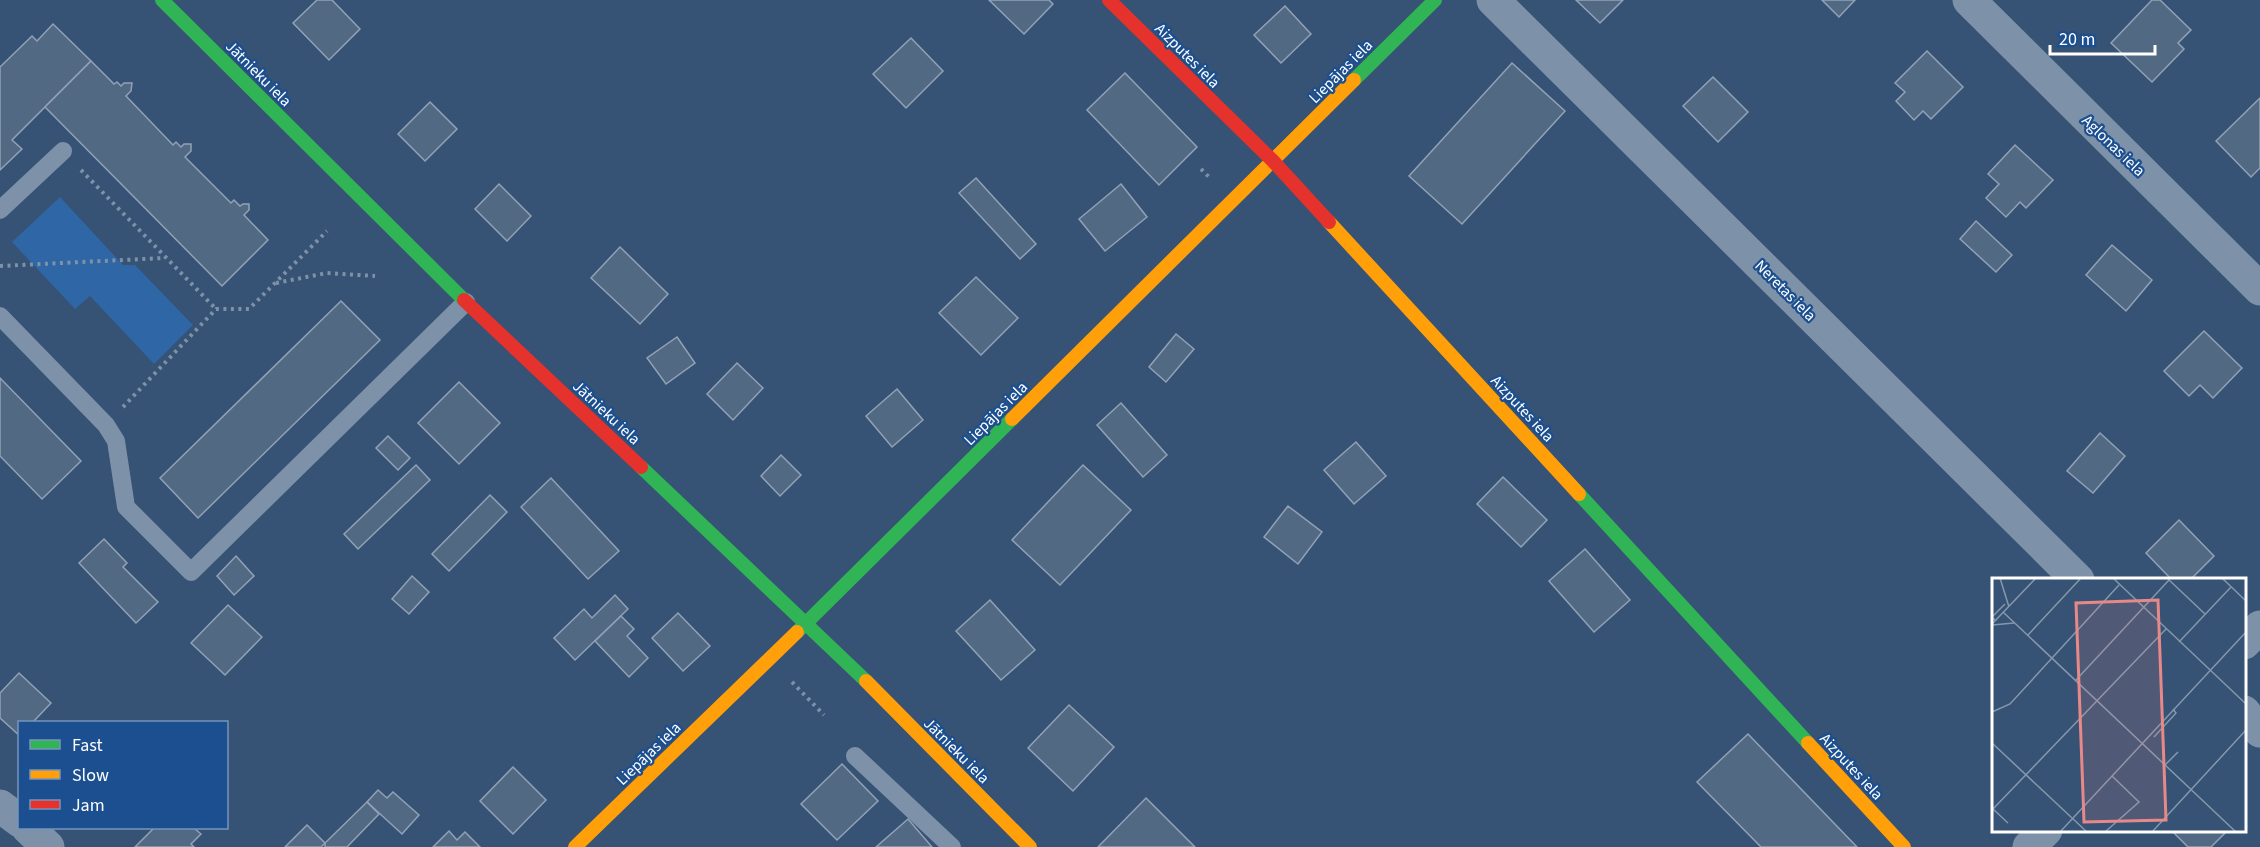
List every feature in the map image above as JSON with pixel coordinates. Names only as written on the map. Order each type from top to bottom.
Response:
[{"type":"street","name":"Jātnieku iela","points":[[162,0],[466,302],[806,623],[1030,847]]},
{"type":"street","name":"Aizputes iela","points":[[1109,0],[1273,161],[1904,847]]},
{"type":"street","name":"Liepājas iela","points":[[575,847],[806,623],[1435,0]]},
{"type":"street","name":"Neretas iela","points":[[1493,0],[2076,578]]},
{"type":"street","name":"Aglonas iela","points":[[1969,0],[2260,289]]},
{"type":"street","points":[[2245,642],[2260,627]]},
{"type":"street","points":[[2245,713],[2260,731]]},
{"type":"street","points":[[0,806],[18,820]]},
{"type":"street","points":[[29,829],[48,847]]},
{"type":"street","points":[[2029,847],[2045,832]]},
{"type":"lane","points":[[0,210],[63,151]]},
{"type":"lane","points":[[0,316],[106,425],[116,441],[126,507],[191,572],[466,302]]},
{"type":"lane","points":[[855,756],[952,847]]},
{"type":"path","points":[[63,151],[164,258],[216,309],[249,309],[327,231]]},
{"type":"path","points":[[0,266],[164,258]]},
{"type":"path","points":[[275,284],[327,273],[375,276]]},
{"type":"path","points":[[106,425],[216,309]]},
{"type":"path","points":[[791,680],[824,716]]},
{"type":"shaded area","points":[[60,197],[123,265],[135,265],[193,325],[154,364],[90,296],[75,309],[12,242]]},
{"type":"building","points":[[317,0],[332,0],[360,29],[329,60],[293,23]]},
{"type":"building","points":[[989,0],[1049,0],[1053,4],[1024,34]]},
{"type":"building","points":[[1576,0],[1623,0],[1600,23]]},
{"type":"building","points":[[1822,0],[1855,0],[1839,17]]},
{"type":"building","points":[[2152,0],[2160,0],[2191,30],[2178,43],[2184,49],[2152,82],[2111,43]]},
{"type":"building","points":[[1285,6],[1311,34],[1281,63],[1254,35]]},
{"type":"building","points":[[53,24],[91,61],[12,140],[22,149],[0,170],[0,67],[32,36],[37,41]]},
{"type":"building","points":[[911,38],[943,71],[906,108],[873,74]]},
{"type":"building","points":[[1927,51],[1963,87],[1931,119],[1923,111],[1914,120],[1896,101],[1905,92],[1895,83]]},
{"type":"building","points":[[91,61],[114,84],[117,82],[121,86],[124,83],[132,83],[131,91],[126,96],[173,145],[176,142],[181,147],[184,144],[191,144],[191,151],[185,157],[231,203],[234,200],[240,206],[249,204],[249,210],[244,215],[268,240],[222,286],[45,107]]},
{"type":"building","points":[[1512,63],[1565,111],[1462,224],[1409,176]]},
{"type":"building","points":[[1125,73],[1197,147],[1159,185],[1087,110]]},
{"type":"building","points":[[1713,77],[1748,112],[1718,142],[1683,106]]},
{"type":"building","points":[[2260,98],[2260,168],[2251,177],[2216,141]]},
{"type":"building","points":[[430,102],[457,129],[425,161],[398,134]]},
{"type":"building","points":[[2015,145],[2053,180],[2026,208],[2020,202],[2006,217],[1986,198],[1999,184],[1988,174]]},
{"type":"building","points":[[976,178],[1036,244],[1020,259],[959,193]]},
{"type":"building","points":[[499,184],[531,216],[507,241],[475,209]]},
{"type":"building","points":[[1121,184],[1147,217],[1105,251],[1079,219]]},
{"type":"building","points":[[1976,221],[2012,255],[1996,272],[1960,239]]},
{"type":"building","points":[[2112,245],[2152,280],[2126,311],[2086,275]]},
{"type":"building","points":[[620,247],[668,294],[640,324],[591,278]]},
{"type":"building","points":[[976,277],[1018,318],[981,355],[939,313]]},
{"type":"building","points":[[341,301],[380,340],[198,518],[160,478]]},
{"type":"building","points":[[2204,331],[2242,368],[2213,398],[2200,385],[2189,396],[2164,371]]},
{"type":"building","points":[[1176,334],[1194,349],[1166,382],[1149,367]]},
{"type":"building","points":[[677,337],[695,363],[666,384],[647,358]]},
{"type":"building","points":[[737,363],[763,388],[733,420],[707,394]]},
{"type":"building","points":[[0,378],[81,461],[42,499],[0,456]]},
{"type":"building","points":[[459,382],[500,423],[459,464],[418,423]]},
{"type":"building","points":[[897,389],[923,420],[892,447],[866,416]]},
{"type":"building","points":[[1121,403],[1167,455],[1143,477],[1097,425]]},
{"type":"building","points":[[2100,433],[2125,456],[2093,493],[2067,471]]},
{"type":"building","points":[[388,436],[410,458],[398,470],[376,448]]},
{"type":"building","points":[[1356,442],[1386,476],[1354,504],[1324,470]]},
{"type":"building","points":[[781,455],[801,475],[780,496],[761,476]]},
{"type":"building","points":[[416,465],[430,480],[358,549],[344,534]]},
{"type":"building","points":[[1083,465],[1131,510],[1060,585],[1012,540]]},
{"type":"building","points":[[1503,477],[1547,520],[1521,547],[1477,504]]},
{"type":"building","points":[[551,478],[619,551],[588,579],[521,507]]},
{"type":"building","points":[[490,495],[507,512],[449,571],[432,554]]},
{"type":"building","points":[[1288,506],[1322,532],[1298,564],[1264,537]]},
{"type":"building","points":[[2179,520],[2214,556],[2192,578],[2170,578],[2146,553]]},
{"type":"building","points":[[104,539],[127,563],[123,567],[158,602],[136,623],[79,563]]},
{"type":"building","points":[[1585,549],[1630,600],[1594,632],[1549,581]]},
{"type":"building","points":[[236,556],[254,576],[234,595],[217,576]]},
{"type":"building","points":[[412,576],[429,592],[409,614],[392,599]]},
{"type":"building","points":[[615,595],[628,609],[575,660],[554,638],[584,609],[592,618]]},
{"type":"building","points":[[990,600],[1035,650],[1001,680],[956,631]]},
{"type":"building","points":[[228,605],[262,637],[225,675],[191,643]]},
{"type":"building","points":[[678,613],[710,646],[683,671],[652,638]]},
{"type":"building","points":[[621,616],[634,629],[627,636],[648,658],[629,677],[595,641]]},
{"type":"building","points":[[19,673],[51,703],[34,721],[18,721],[18,734],[0,718],[0,693]]},
{"type":"building","points":[[1069,705],[1114,747],[1073,791],[1028,748]]},
{"type":"building","points":[[1748,734],[1857,847],[1761,847],[1697,782]]},
{"type":"building","points":[[842,764],[878,801],[837,840],[801,804]]},
{"type":"building","points":[[513,767],[546,800],[513,834],[480,801]]},
{"type":"building","points":[[378,790],[387,798],[393,792],[419,815],[402,834],[367,802]]},
{"type":"building","points":[[1146,798],[1195,847],[1098,847]]},
{"type":"building","points":[[367,802],[379,814],[347,847],[325,847],[325,843]]},
{"type":"building","points":[[908,819],[932,847],[876,847]]},
{"type":"building","points":[[307,825],[325,843],[321,847],[285,847]]},
{"type":"building","points":[[153,829],[195,829],[201,834],[191,844],[194,847],[135,847]]},
{"type":"building","points":[[449,831],[457,840],[465,832],[480,847],[433,847]]},
{"type":"building","points":[[2173,832],[2226,832],[2211,847],[2188,847]]},
{"type":"traffic: fast","points":[[162,0],[464,300]]},
{"type":"traffic: fast","points":[[1354,80],[1435,0]]},
{"type":"traffic: fast","points":[[797,632],[1012,419]]},
{"type":"traffic: fast","points":[[641,467],[866,681]]},
{"type":"traffic: fast","points":[[1579,494],[1808,743]]},
{"type":"traffic: slow","points":[[1012,419],[1354,80]]},
{"type":"traffic: slow","points":[[1329,222],[1579,494]]},
{"type":"traffic: slow","points":[[575,847],[797,632]]},
{"type":"traffic: slow","points":[[866,681],[1030,847]]},
{"type":"traffic: slow","points":[[1808,743],[1904,847]]},
{"type":"traffic: jam","points":[[1109,0],[1273,161],[1329,222]]},
{"type":"traffic: jam","points":[[464,300],[641,467]]}]
